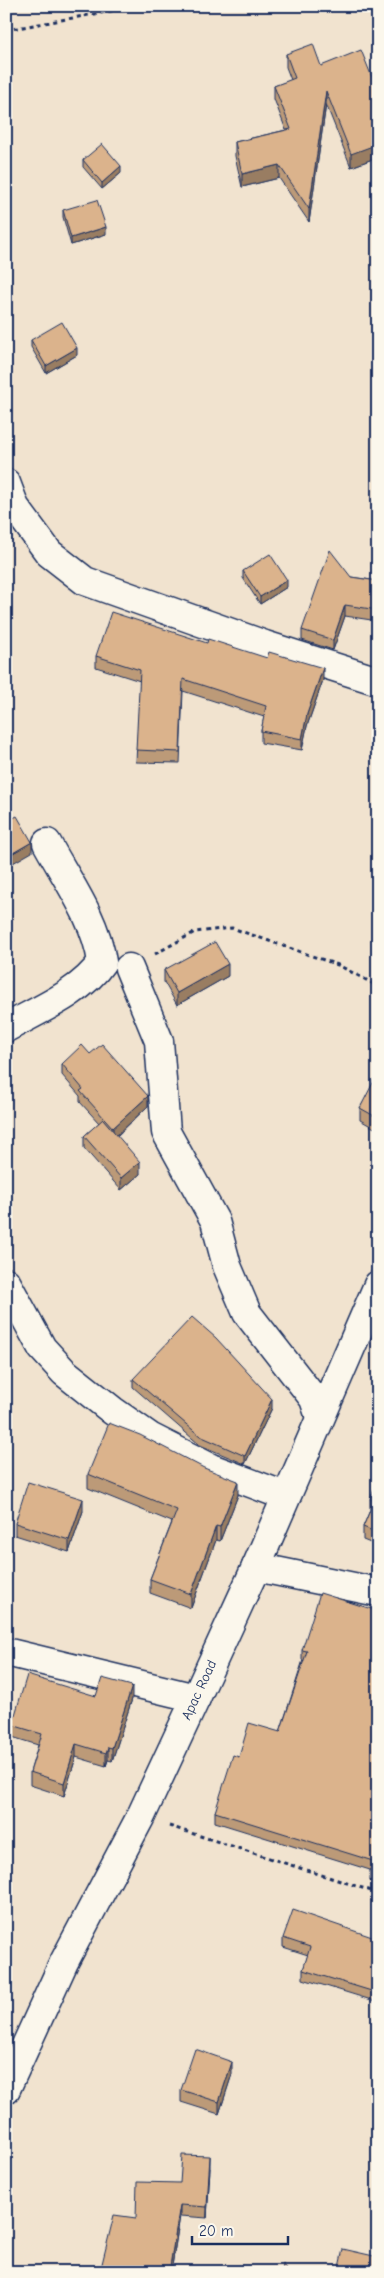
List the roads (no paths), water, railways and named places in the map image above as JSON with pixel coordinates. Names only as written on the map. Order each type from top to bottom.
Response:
[{"type":"street","points":[[6,483],[16,507],[49,553],[85,581],[265,645],[378,682]]},
{"type":"street","points":[[6,1028],[62,996],[93,975],[102,962],[99,944],[89,920],[48,843]]},
{"type":"street","points":[[128,968],[159,1040],[166,1132],[215,1221],[227,1266],[247,1313],[314,1399],[320,1417]]},
{"type":"street","points":[[6,1282],[42,1348],[64,1372],[113,1411],[150,1437],[211,1468],[285,1496]]},
{"type":"street","name":"Apac Road","points":[[6,2089],[64,1962],[140,1816],[196,1698],[256,1567],[285,1496],[378,1285]]},
{"type":"street","points":[[256,1567],[378,1592]]},
{"type":"street","points":[[6,1652],[196,1698]]}]
